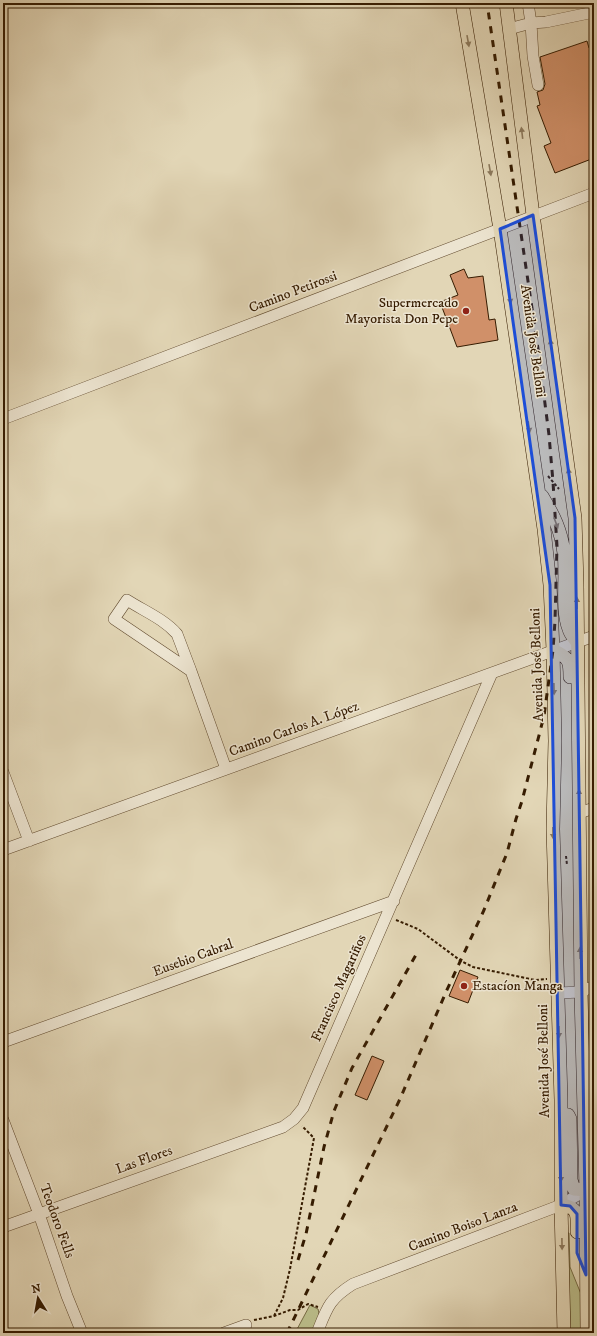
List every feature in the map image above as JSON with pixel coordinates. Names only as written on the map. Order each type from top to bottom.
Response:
[{"type":"main road","name":"Avenida José Belloni","points":[[462,3],[500,229],[544,529],[550,585],[555,741],[553,829],[561,1100],[561,1205],[564,1333]]},
{"type":"main road","name":"Avenida José Belloni","points":[[506,3],[533,215],[575,518],[581,992],[590,1189],[586,1275],[586,1333]]},
{"type":"main road","points":[[538,489],[556,519],[562,539],[565,570],[566,619],[569,631],[577,642]]},
{"type":"main road","points":[[553,650],[567,658],[570,664],[570,730],[571,738],[579,752]]},
{"type":"main road","points":[[561,1100],[570,1119],[572,1185],[574,1189],[590,1189]]},
{"type":"main road","points":[[561,1205],[570,1206],[577,1214],[577,1253],[586,1275]]},
{"type":"street","points":[[528,3],[533,56],[538,85]]},
{"type":"street","points":[[509,29],[531,23],[546,22],[594,12]]},
{"type":"street","name":"Camino Petirossi","points":[[3,419],[500,229],[533,215],[594,193]]},
{"type":"street","points":[[191,670],[114,619],[127,600],[165,623],[177,634],[191,670],[226,769]]},
{"type":"street","name":"Camino Carlos A. López","points":[[3,850],[594,636]]},
{"type":"street","name":"Francisco Magariños","points":[[294,1119],[302,1108],[394,901],[492,673]]},
{"type":"street","points":[[3,772],[29,841]]},
{"type":"street","points":[[579,813],[594,808]]},
{"type":"street","name":"Eusebio Cabral","points":[[3,1042],[394,901]]},
{"type":"street","points":[[558,993],[581,992],[594,986]]},
{"type":"street","name":"Las Flores","points":[[3,1227],[283,1127],[294,1119]]},
{"type":"street","name":"Teodoro Fells","points":[[3,1120],[82,1333]]},
{"type":"street","name":"Camino Boiso Lanza","points":[[317,1333],[326,1310],[333,1299],[353,1284],[561,1205],[590,1189]]},
{"type":"street","points":[[224,1333],[246,1325]]},
{"type":"path","points":[[387,916],[418,929],[461,961],[473,967],[535,980]]},
{"type":"path","points":[[274,1316],[283,1298],[290,1269],[314,1138],[294,1119]]},
{"type":"path","points":[[246,1325],[256,1319],[274,1316],[290,1310],[298,1310],[308,1304],[326,1310]]},
{"type":"highlighted area","points":[[533,215],[575,518],[586,1275],[577,1253],[577,1214],[570,1206],[561,1205],[550,585],[500,229]]},
{"type":"green space","points":[[568,1233],[570,1267],[581,1294],[582,1333],[570,1333]]},
{"type":"green space","points":[[310,1305],[318,1309],[319,1312],[312,1333],[295,1333]]},
{"type":"building","points":[[587,41],[589,48],[594,47],[594,158],[555,173],[544,146],[551,143],[537,106],[540,105],[537,92],[543,90],[545,84],[540,57]]},
{"type":"building","name":"Supermercado Mayorista Don Pepe","points":[[464,269],[468,278],[483,276],[489,320],[495,319],[498,340],[457,347],[440,302],[458,295],[450,275]]},
{"type":"building","name":"Estacíon Manga","points":[[460,970],[478,977],[468,1003],[449,996]]},
{"type":"building","points":[[372,1056],[384,1061],[367,1100],[355,1095]]},
{"type":"railway","points":[[287,1333],[400,1099],[446,992],[484,910],[507,853],[544,716],[553,650],[555,621],[557,546],[553,482],[549,435],[538,349],[487,3]]},
{"type":"railway","points":[[298,1260],[306,1234],[324,1147],[334,1111],[352,1068],[417,953]]},
{"type":"place","name":"Supermercado Mayorista Don Pepe","points":[[466,311]]},
{"type":"place","name":"Estacíon Manga","points":[[464,986]]}]
